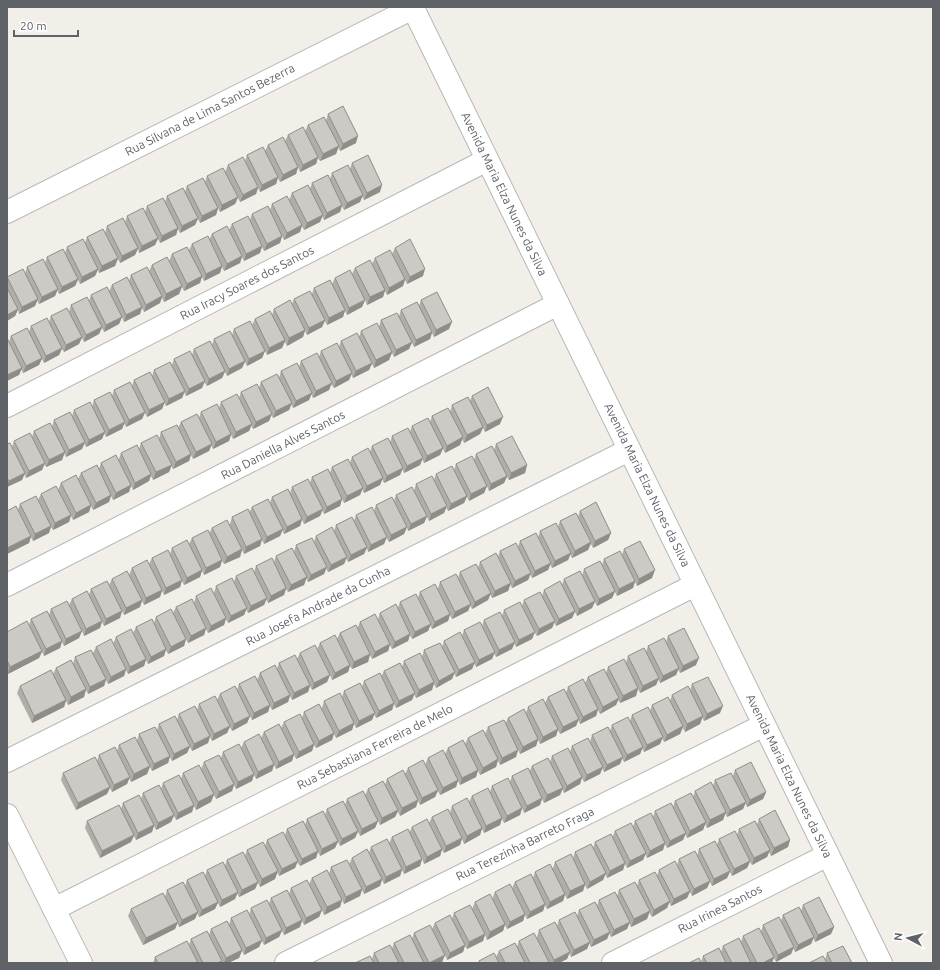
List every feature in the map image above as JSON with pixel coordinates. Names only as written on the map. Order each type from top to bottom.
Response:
[{"type":"street","name":"Avenida Maria Elza Nunes da Silva","points":[[413,8],[881,963]]},
{"type":"street","name":"Rua Silvana de Lima Santos Bezerra","points":[[7,212],[413,8]]},
{"type":"street","name":"Rua Iracy Soares dos Santos","points":[[7,406],[487,160]]},
{"type":"street","name":"Rua Daniella Alves Santos","points":[[7,585],[558,304]]},
{"type":"street","name":"Rua Josefa Andrade da Cunha","points":[[7,761],[630,450]]},
{"type":"street","name":"Rua Sebastiana Ferreira de Melo","points":[[54,909],[696,585]]},
{"type":"street","name":"Rua Terezinha Barreto Fraga","points":[[286,963],[764,725]]},
{"type":"street","points":[[7,815],[81,963]]},
{"type":"street","name":"Rua Irinea Santos","points":[[613,963],[828,855]]},
{"type":"building","points":[[343,106],[358,136],[343,144],[328,114]]},
{"type":"building","points":[[324,117],[339,146],[323,154],[308,125]]},
{"type":"building","points":[[303,127],[318,157],[303,165],[288,135]]},
{"type":"building","points":[[283,137],[298,167],[283,175],[268,145]]},
{"type":"building","points":[[263,147],[278,177],[262,185],[247,155]]},
{"type":"building","points":[[368,155],[382,185],[367,193],[352,163]]},
{"type":"building","points":[[243,157],[258,187],[243,195],[228,165]]},
{"type":"building","points":[[348,165],[363,195],[347,203],[332,173]]},
{"type":"building","points":[[223,168],[238,197],[222,205],[207,176]]},
{"type":"building","points":[[328,175],[342,205],[327,213],[312,183]]},
{"type":"building","points":[[203,178],[218,208],[202,216],[187,186]]},
{"type":"building","points":[[308,185],[323,215],[307,223],[292,193]]},
{"type":"building","points":[[183,188],[198,218],[182,226],[167,196]]},
{"type":"building","points":[[287,196],[302,225],[287,233],[272,204]]},
{"type":"building","points":[[163,198],[178,228],[162,236],[147,206]]},
{"type":"building","points":[[268,206],[282,236],[267,244],[252,214]]},
{"type":"building","points":[[143,208],[158,238],[142,246],[127,216]]},
{"type":"building","points":[[248,216],[262,246],[246,254],[232,224]]},
{"type":"building","points":[[123,218],[138,248],[122,256],[107,226]]},
{"type":"building","points":[[227,226],[242,256],[227,264],[212,234]]},
{"type":"building","points":[[103,229],[118,258],[102,266],[87,237]]},
{"type":"building","points":[[208,236],[222,266],[206,274],[192,244]]},
{"type":"building","points":[[83,239],[98,269],[82,277],[67,247]]},
{"type":"building","points":[[410,239],[425,269],[410,277],[395,248]]},
{"type":"building","points":[[187,247],[202,276],[187,284],[172,254]]},
{"type":"building","points":[[63,249],[78,279],[62,287],[47,257]]},
{"type":"building","points":[[390,250],[405,279],[389,288],[375,258]]},
{"type":"building","points":[[167,257],[182,286],[166,294],[152,265]]},
{"type":"building","points":[[43,259],[58,289],[42,297],[27,267]]},
{"type":"building","points":[[370,260],[385,290],[370,297],[355,268]]},
{"type":"building","points":[[147,267],[162,296],[146,305],[131,275]]},
{"type":"building","points":[[23,269],[38,299],[22,307],[7,277]]},
{"type":"building","points":[[350,270],[365,300],[349,308],[335,278]]},
{"type":"building","points":[[127,277],[142,307],[126,315],[112,285]]},
{"type":"building","points":[[330,280],[345,310],[329,318],[314,288]]},
{"type":"building","points":[[107,287],[122,317],[106,325],[91,295]]},
{"type":"building","points":[[7,288],[18,309],[7,315]]},
{"type":"building","points":[[310,291],[325,320],[309,328],[294,299]]},
{"type":"building","points":[[437,292],[452,322],[436,330],[421,300]]},
{"type":"building","points":[[87,297],[102,327],[86,335],[71,305]]},
{"type":"building","points":[[290,300],[305,330],[289,338],[274,309]]},
{"type":"building","points":[[417,302],[432,332],[416,340],[401,310]]},
{"type":"building","points":[[67,308],[82,337],[66,345],[51,316]]},
{"type":"building","points":[[270,311],[285,340],[269,348],[255,319]]},
{"type":"building","points":[[397,313],[412,342],[396,350],[381,320]]},
{"type":"building","points":[[47,318],[62,348],[46,356],[31,326]]},
{"type":"building","points":[[250,321],[265,351],[249,359],[234,329]]},
{"type":"building","points":[[377,323],[392,352],[376,360],[361,331]]},
{"type":"building","points":[[27,328],[42,358],[26,366],[11,336]]},
{"type":"building","points":[[230,331],[245,361],[229,369],[214,339]]},
{"type":"building","points":[[357,333],[372,363],[356,371],[341,341]]},
{"type":"building","points":[[7,338],[22,368],[7,375]]},
{"type":"building","points":[[210,341],[225,371],[209,379],[194,349]]},
{"type":"building","points":[[337,343],[352,373],[336,381],[321,351]]},
{"type":"building","points":[[190,351],[205,381],[189,389],[174,359]]},
{"type":"building","points":[[317,353],[332,383],[316,391],[301,361]]},
{"type":"building","points":[[170,362],[185,391],[169,399],[154,370]]},
{"type":"building","points":[[297,363],[312,393],[296,401],[281,371]]},
{"type":"building","points":[[150,372],[165,402],[149,410],[134,380]]},
{"type":"building","points":[[277,374],[292,403],[276,411],[261,382]]},
{"type":"building","points":[[130,382],[145,412],[129,420],[114,390]]},
{"type":"building","points":[[257,384],[272,414],[256,422],[241,392]]},
{"type":"building","points":[[488,387],[503,417],[487,425],[472,396]]},
{"type":"building","points":[[110,392],[125,422],[109,430],[94,400]]},
{"type":"building","points":[[237,394],[252,424],[236,432],[221,402]]},
{"type":"building","points":[[468,397],[483,427],[467,435],[452,405]]},
{"type":"building","points":[[90,402],[105,432],[89,440],[74,410]]},
{"type":"building","points":[[217,404],[231,434],[216,442],[201,412]]},
{"type":"building","points":[[448,408],[463,437],[447,446],[432,416]]},
{"type":"building","points":[[70,412],[85,442],[69,450],[54,420]]},
{"type":"building","points":[[197,414],[212,444],[196,452],[181,422]]},
{"type":"building","points":[[428,418],[443,448],[427,456],[412,426]]},
{"type":"building","points":[[50,423],[65,452],[49,460],[34,431]]},
{"type":"building","points":[[177,425],[191,454],[176,462],[161,432]]},
{"type":"building","points":[[408,428],[423,458],[407,466],[392,436]]},
{"type":"building","points":[[30,433],[45,463],[29,471],[14,441]]},
{"type":"building","points":[[157,435],[172,465],[156,472],[141,443]]},
{"type":"building","points":[[512,436],[527,465],[511,473],[496,444]]},
{"type":"building","points":[[388,438],[403,468],[387,476],[372,446]]},
{"type":"building","points":[[10,443],[25,473],[9,481],[7,478],[7,444]]},
{"type":"building","points":[[137,445],[151,474],[135,483],[121,453]]},
{"type":"building","points":[[492,446],[507,476],[491,484],[476,454]]},
{"type":"building","points":[[368,448],[383,478],[367,486],[352,457]]},
{"type":"building","points":[[116,455],[131,485],[116,493],[101,463]]},
{"type":"building","points":[[472,456],[487,486],[471,494],[456,464]]},
{"type":"building","points":[[348,459],[363,488],[347,496],[332,467]]},
{"type":"building","points":[[97,465],[111,495],[96,503],[81,473]]},
{"type":"building","points":[[452,466],[467,496],[451,504],[436,474]]},
{"type":"building","points":[[328,469],[342,499],[327,507],[312,477]]},
{"type":"building","points":[[76,475],[91,505],[76,513],[61,483]]},
{"type":"building","points":[[432,476],[447,506],[431,514],[416,484]]},
{"type":"building","points":[[308,479],[323,509],[307,517],[292,487]]},
{"type":"building","points":[[56,486],[71,515],[55,523],[41,494]]},
{"type":"building","points":[[412,487],[427,516],[411,524],[396,495]]},
{"type":"building","points":[[288,489],[302,519],[287,527],[272,497]]},
{"type":"building","points":[[36,496],[51,526],[35,534],[20,504]]},
{"type":"building","points":[[392,497],[407,527],[391,535],[376,505]]},
{"type":"building","points":[[268,499],[283,529],[267,537],[252,507]]},
{"type":"building","points":[[596,502],[611,533],[595,541],[580,511]]},
{"type":"building","points":[[16,506],[31,536],[7,548],[7,511]]},
{"type":"building","points":[[372,507],[387,537],[371,545],[356,515]]},
{"type":"building","points":[[248,509],[262,539],[246,547],[232,517]]},
{"type":"building","points":[[576,513],[591,542],[575,551],[560,521]]},
{"type":"building","points":[[352,517],[367,547],[351,555],[336,525]]},
{"type":"building","points":[[227,520],[242,549],[227,557],[212,528]]},
{"type":"building","points":[[556,523],[571,553],[555,561],[540,531]]},
{"type":"building","points":[[332,527],[347,557],[331,565],[316,536]]},
{"type":"building","points":[[208,530],[222,560],[206,568],[192,538]]},
{"type":"building","points":[[536,533],[551,563],[535,571],[520,541]]},
{"type":"building","points":[[312,538],[327,567],[311,575],[296,545]]},
{"type":"building","points":[[187,540],[202,570],[187,578],[172,548]]},
{"type":"building","points":[[640,541],[655,570],[639,579],[624,549]]},
{"type":"building","points":[[516,543],[531,573],[515,581],[500,551]]},
{"type":"building","points":[[292,548],[307,577],[291,585],[276,556]]},
{"type":"building","points":[[168,550],[182,580],[166,588],[152,558]]},
{"type":"building","points":[[620,551],[635,581],[619,589],[604,559]]},
{"type":"building","points":[[496,553],[511,583],[495,591],[480,562]]},
{"type":"building","points":[[272,558],[286,588],[271,596],[256,566]]},
{"type":"building","points":[[147,560],[162,590],[146,598],[132,568]]},
{"type":"building","points":[[600,561],[615,591],[599,599],[584,569]]},
{"type":"building","points":[[476,564],[491,593],[475,602],[460,572]]},
{"type":"building","points":[[252,568],[267,598],[251,606],[236,576]]},
{"type":"building","points":[[127,571],[142,600],[126,608],[112,579]]},
{"type":"building","points":[[580,571],[595,601],[579,609],[564,579]]},
{"type":"building","points":[[456,574],[471,604],[455,612],[440,582]]},
{"type":"building","points":[[232,578],[247,608],[231,616],[216,586]]},
{"type":"building","points":[[107,581],[122,611],[106,619],[91,589]]},
{"type":"building","points":[[560,581],[575,611],[559,619],[544,590]]},
{"type":"building","points":[[435,584],[450,614],[435,622],[420,592]]},
{"type":"building","points":[[211,588],[226,618],[211,626],[196,596]]},
{"type":"building","points":[[87,591],[102,621],[86,629],[72,599]]},
{"type":"building","points":[[540,592],[555,621],[539,629],[524,600]]},
{"type":"building","points":[[416,594],[431,624],[415,632],[400,602]]},
{"type":"building","points":[[192,599],[206,628],[191,636],[176,607]]},
{"type":"building","points":[[67,601],[82,631],[66,639],[51,609]]},
{"type":"building","points":[[520,602],[535,632],[519,640],[504,610]]},
{"type":"building","points":[[396,604],[410,634],[395,642],[380,613]]},
{"type":"building","points":[[171,609],[186,639],[171,647],[156,617]]},
{"type":"building","points":[[47,611],[62,641],[46,649],[31,619]]},
{"type":"building","points":[[500,612],[515,642],[499,650],[484,620]]},
{"type":"building","points":[[375,614],[390,644],[375,652],[360,622]]},
{"type":"building","points":[[152,619],[166,649],[151,657],[136,627]]},
{"type":"building","points":[[27,621],[42,651],[10,667],[7,660],[7,632]]},
{"type":"building","points":[[480,622],[495,652],[479,660],[464,630]]},
{"type":"building","points":[[356,625],[370,654],[354,662],[340,633]]},
{"type":"building","points":[[684,628],[699,658],[683,666],[668,636]]},
{"type":"building","points":[[131,629],[146,659],[130,667],[116,637]]},
{"type":"building","points":[[460,632],[475,662],[459,670],[444,641]]},
{"type":"building","points":[[335,635],[350,665],[335,673],[320,643]]},
{"type":"building","points":[[664,638],[679,668],[663,676],[648,646]]},
{"type":"building","points":[[111,639],[126,669],[111,677],[96,647]]},
{"type":"building","points":[[440,643],[455,672],[439,681],[424,650]]},
{"type":"building","points":[[315,645],[330,675],[314,683],[300,653]]},
{"type":"building","points":[[644,648],[659,678],[643,686],[628,656]]},
{"type":"building","points":[[91,650],[106,679],[90,687],[75,657]]},
{"type":"building","points":[[420,653],[434,682],[419,690],[404,661]]},
{"type":"building","points":[[295,655],[310,685],[294,693],[279,663]]},
{"type":"building","points":[[624,659],[638,688],[623,696],[608,667]]},
{"type":"building","points":[[71,660],[86,689],[71,697],[56,668]]},
{"type":"building","points":[[400,663],[415,693],[399,701],[384,671]]},
{"type":"building","points":[[275,665],[290,695],[274,703],[260,673]]},
{"type":"building","points":[[604,669],[619,698],[603,707],[588,677]]},
{"type":"building","points":[[51,670],[66,700],[34,716],[20,686]]},
{"type":"building","points":[[380,673],[394,703],[379,711],[364,681]]},
{"type":"building","points":[[255,676],[270,705],[254,713],[239,684]]},
{"type":"building","points":[[708,677],[723,706],[707,714],[692,684]]},
{"type":"building","points":[[583,679],[598,709],[583,717],[568,687]]},
{"type":"building","points":[[360,683],[375,713],[359,721],[344,691]]},
{"type":"building","points":[[235,686],[250,716],[234,724],[220,694]]},
{"type":"building","points":[[688,686],[703,716],[687,724],[672,695]]},
{"type":"building","points":[[564,689],[579,719],[563,727],[548,697]]},
{"type":"building","points":[[340,693],[354,723],[339,731],[324,701]]},
{"type":"building","points":[[215,696],[230,726],[214,734],[199,704]]},
{"type":"building","points":[[668,697],[683,726],[667,735],[652,705]]},
{"type":"building","points":[[543,699],[558,729],[543,737],[528,707]]},
{"type":"building","points":[[319,704],[334,733],[319,741],[304,712]]},
{"type":"building","points":[[195,706],[210,736],[194,744],[179,714]]},
{"type":"building","points":[[648,707],[663,737],[647,745],[632,715]]},
{"type":"building","points":[[524,709],[538,739],[523,747],[508,718]]},
{"type":"building","points":[[300,714],[314,744],[299,752],[284,722]]},
{"type":"building","points":[[175,716],[190,746],[174,754],[159,724]]},
{"type":"building","points":[[628,717],[643,747],[627,755],[612,725]]},
{"type":"building","points":[[504,720],[518,750],[502,758],[488,727]]},
{"type":"building","points":[[279,724],[294,754],[279,762],[264,732]]},
{"type":"building","points":[[155,727],[170,756],[154,764],[139,734]]},
{"type":"building","points":[[608,727],[623,757],[607,765],[592,735]]},
{"type":"building","points":[[483,730],[498,759],[483,768],[468,738]]},
{"type":"building","points":[[259,734],[274,764],[258,772],[244,742]]},
{"type":"building","points":[[135,737],[150,766],[134,774],[119,745]]},
{"type":"building","points":[[588,738],[603,767],[587,775],[572,746]]},
{"type":"building","points":[[463,740],[478,770],[462,778],[448,748]]},
{"type":"building","points":[[239,744],[254,774],[238,782],[223,752]]},
{"type":"building","points":[[115,747],[130,777],[114,785],[99,755]]},
{"type":"building","points":[[568,748],[582,777],[567,786],[552,756]]},
{"type":"building","points":[[443,750],[458,780],[443,788],[428,758]]},
{"type":"building","points":[[219,755],[234,784],[219,792],[204,762]]},
{"type":"building","points":[[95,757],[110,787],[78,803],[63,773]]},
{"type":"building","points":[[548,758],[563,788],[547,795],[532,766]]},
{"type":"building","points":[[423,760],[438,790],[422,798],[408,768]]},
{"type":"building","points":[[751,762],[766,792],[750,800],[735,770]]},
{"type":"building","points":[[199,765],[214,794],[198,802],[183,773]]},
{"type":"building","points":[[528,768],[542,798],[527,806],[512,776]]},
{"type":"building","points":[[403,770],[418,800],[402,808],[387,779]]},
{"type":"building","points":[[731,773],[746,802],[730,810],[715,780]]},
{"type":"building","points":[[179,775],[194,805],[178,813],[163,783]]},
{"type":"building","points":[[508,778],[522,808],[507,816],[492,786]]},
{"type":"building","points":[[383,781],[398,810],[382,818],[368,789]]},
{"type":"building","points":[[711,782],[726,812],[710,820],[695,791]]},
{"type":"building","points":[[159,785],[174,815],[158,823],[143,793]]},
{"type":"building","points":[[488,788],[502,818],[486,826],[472,796]]},
{"type":"building","points":[[363,791],[378,821],[362,829],[347,799]]},
{"type":"building","points":[[691,793],[706,822],[690,831],[675,801]]},
{"type":"building","points":[[139,795],[154,825],[138,833],[123,803]]},
{"type":"building","points":[[467,798],[482,828],[467,836],[452,806]]},
{"type":"building","points":[[343,801],[358,831],[342,839],[327,809]]},
{"type":"building","points":[[671,803],[686,833],[670,841],[655,811]]},
{"type":"building","points":[[119,805],[134,835],[102,851],[87,821]]},
{"type":"building","points":[[448,809],[462,838],[446,846],[432,817]]},
{"type":"building","points":[[775,810],[790,840],[774,848],[759,819]]},
{"type":"building","points":[[323,811],[338,841],[322,849],[307,819]]},
{"type":"building","points":[[651,813],[665,843],[650,851],[635,821]]},
{"type":"building","points":[[427,819],[442,849],[427,857],[412,827]]},
{"type":"building","points":[[303,821],[318,851],[302,859],[287,829]]},
{"type":"building","points":[[755,821],[770,850],[754,858],[739,829]]},
{"type":"building","points":[[631,823],[646,853],[630,861],[615,831]]},
{"type":"building","points":[[408,829],[422,859],[406,867],[392,837]]},
{"type":"building","points":[[735,831],[750,861],[734,869],[719,839]]},
{"type":"building","points":[[283,832],[298,861],[282,869],[267,840]]},
{"type":"building","points":[[611,834],[625,863],[610,871],[595,842]]},
{"type":"building","points":[[387,839],[402,869],[386,877],[371,847]]},
{"type":"building","points":[[715,841],[730,871],[714,879],[699,849]]},
{"type":"building","points":[[263,842],[278,871],[262,879],[247,850]]},
{"type":"building","points":[[591,844],[606,873],[590,882],[575,852]]},
{"type":"building","points":[[367,849],[382,879],[366,887],[352,858]]},
{"type":"building","points":[[695,851],[710,881],[694,889],[679,859]]},
{"type":"building","points":[[243,852],[258,882],[242,890],[227,860]]},
{"type":"building","points":[[571,854],[585,884],[570,891],[555,862]]},
{"type":"building","points":[[347,860],[362,889],[346,897],[331,867]]},
{"type":"building","points":[[675,861],[690,891],[674,899],[659,870]]},
{"type":"building","points":[[223,862],[238,892],[222,900],[207,870]]},
{"type":"building","points":[[550,864],[565,894],[550,902],[535,872]]},
{"type":"building","points":[[327,870],[342,900],[327,907],[312,878]]},
{"type":"building","points":[[203,872],[218,902],[202,910],[187,880]]},
{"type":"building","points":[[655,872],[670,901],[654,910],[639,880]]},
{"type":"building","points":[[531,874],[545,904],[530,912],[515,882]]},
{"type":"building","points":[[307,880],[322,910],[306,918],[291,888]]},
{"type":"building","points":[[183,882],[198,912],[182,920],[167,890]]},
{"type":"building","points":[[635,882],[650,911],[634,919],[619,890]]},
{"type":"building","points":[[510,884],[525,914],[510,922],[495,892]]},
{"type":"building","points":[[287,890],[302,920],[286,928],[271,898]]},
{"type":"building","points":[[615,892],[630,922],[614,930],[599,900]]},
{"type":"building","points":[[163,893],[178,922],[146,938],[131,909]]},
{"type":"building","points":[[490,894],[505,924],[490,932],[475,902]]},
{"type":"building","points":[[819,897],[834,927],[818,935],[803,905]]},
{"type":"building","points":[[267,900],[282,930],[266,938],[251,908]]},
{"type":"building","points":[[595,902],[610,932],[594,940],[579,910]]},
{"type":"building","points":[[470,905],[485,934],[469,942],[454,913]]},
{"type":"building","points":[[799,907],[814,937],[798,945],[783,915]]},
{"type":"building","points":[[247,910],[262,940],[246,948],[231,918]]},
{"type":"building","points":[[575,912],[590,942],[574,950],[559,920]]},
{"type":"building","points":[[450,915],[465,945],[450,953],[435,923]]},
{"type":"building","points":[[779,917],[794,947],[778,955],[763,925]]},
{"type":"building","points":[[227,921],[242,950],[226,958],[211,929]]},
{"type":"building","points":[[555,922],[570,952],[554,960],[539,930]]},
{"type":"building","points":[[430,925],[445,955],[429,963],[414,933]]},
{"type":"building","points":[[759,928],[774,957],[763,963],[757,963],[743,936]]},
{"type":"building","points":[[207,931],[222,961],[217,963],[203,963],[191,939]]},
{"type":"building","points":[[534,933],[549,962],[548,963],[530,963],[519,941]]},
{"type":"building","points":[[410,935],[424,963],[404,963],[394,943]]},
{"type":"building","points":[[739,938],[751,963],[732,963],[723,946]]},
{"type":"building","points":[[187,941],[198,963],[158,963],[155,957]]},
{"type":"building","points":[[515,943],[525,963],[505,963],[499,951]]},
{"type":"building","points":[[390,945],[399,963],[379,963],[374,953]]},
{"type":"building","points":[[843,946],[852,963],[832,963],[827,953]]},
{"type":"building","points":[[719,948],[726,963],[707,963],[703,956]]},
{"type":"building","points":[[494,953],[499,963],[480,963],[479,961]]},
{"type":"building","points":[[370,956],[374,963],[355,963]]},
{"type":"building","points":[[823,956],[827,963],[809,963]]},
{"type":"building","points":[[699,958],[701,963],[689,963]]}]
